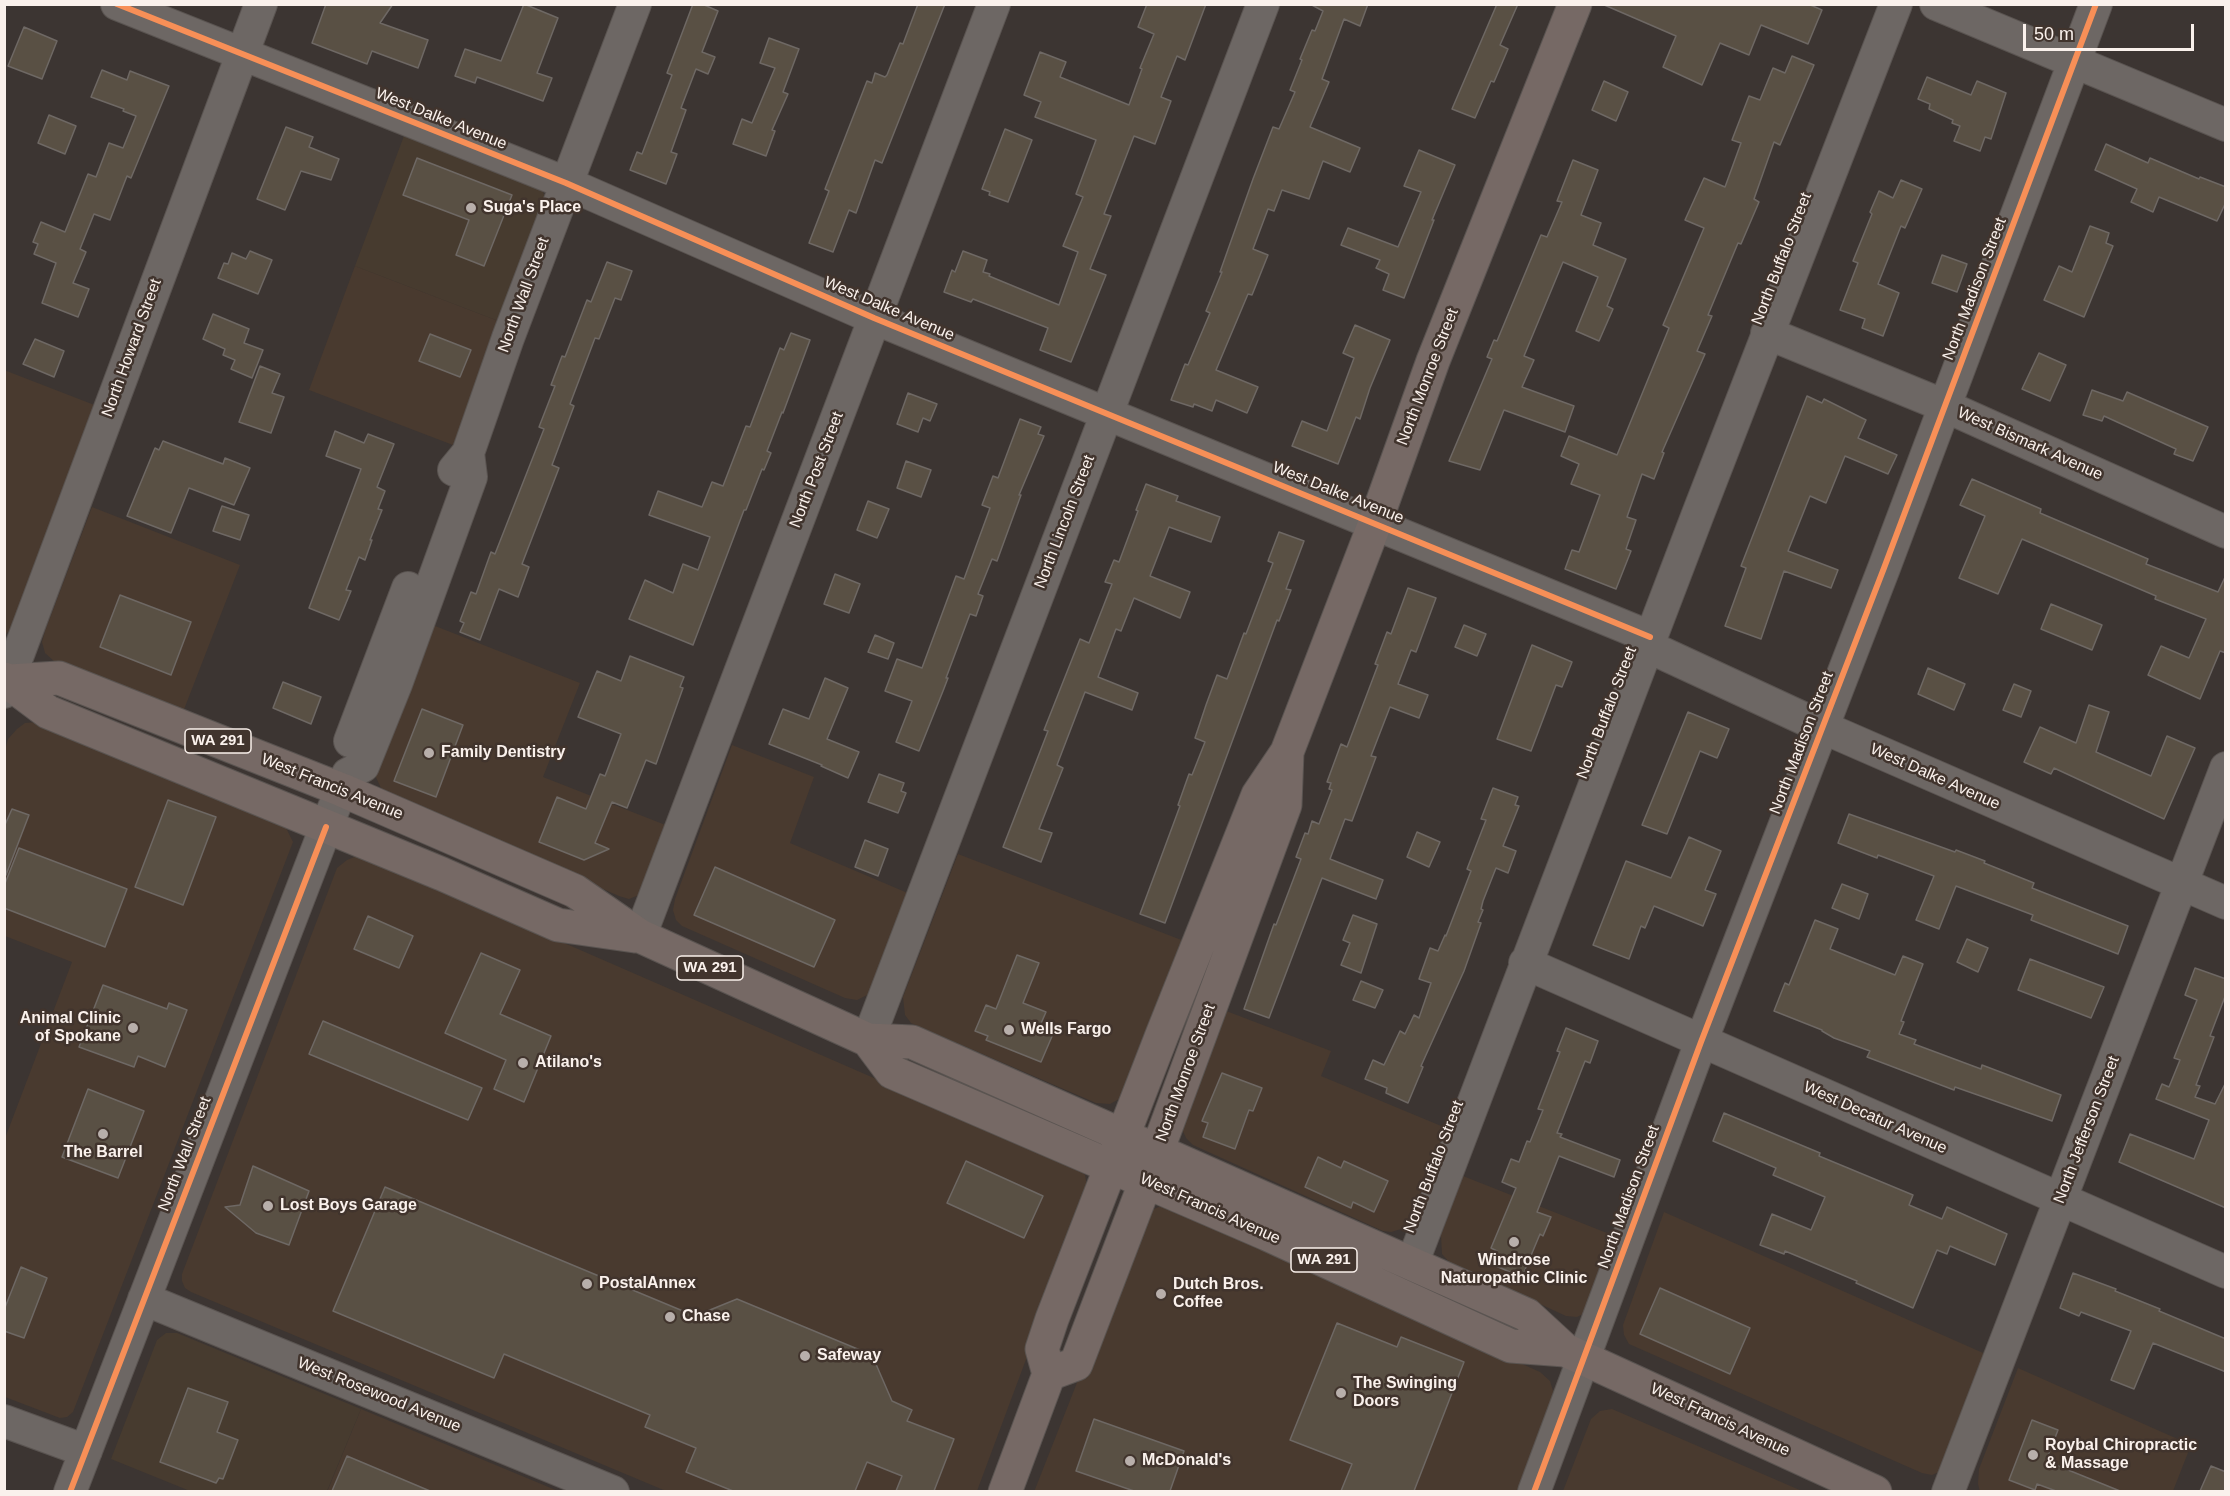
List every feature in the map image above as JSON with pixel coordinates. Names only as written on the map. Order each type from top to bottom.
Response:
[{"type":"main road","name":"North Monroe Street","points":[[1287,752],[1286,805],[1076,1364],[1049,1374],[1042,1349],[1111,1167],[1258,795],[1287,752],[1375,523],[1433,361],[1575,4]]},
{"type":"main road","name":"West Francis Avenue","points":[[6,684],[59,678],[345,782],[575,891],[640,936],[868,1040],[912,1042],[1527,1315],[1575,1354],[1875,1491]]},
{"type":"main road","name":"West Francis Avenue","points":[[6,684],[48,712],[558,925],[640,936]]},
{"type":"main road","name":"West Francis Avenue","points":[[868,1040],[892,1072],[1334,1264],[1511,1346],[1575,1354]]},
{"type":"main road","points":[[1005,1491],[1049,1374]]},
{"type":"street","name":"West Dalke Avenue","points":[[117,4],[566,183],[874,318],[1375,523],[1649,642],[1822,727],[2226,903]]},
{"type":"street","name":"North Howard Street","points":[[6,684],[261,4]]},
{"type":"street","name":"North Wall Street","points":[[70,1491],[326,827],[345,782],[363,766],[396,684],[471,477],[468,453],[508,338],[635,4]]},
{"type":"street","name":"North Post Street","points":[[640,936],[994,4]]},
{"type":"street","name":"North Lincoln Street","points":[[868,1040],[1263,4]]},
{"type":"street","name":"North Buffalo Street","points":[[1412,1264],[1767,333],[1896,4]]},
{"type":"street","points":[[1936,4],[2226,125]]},
{"type":"street","name":"North Madison Street","points":[[1534,1491],[1575,1354],[1701,1042],[1945,406],[2096,4]]},
{"type":"street","name":"West Bismark Avenue","points":[[1767,333],[1945,406],[2226,532]]},
{"type":"street","name":"North Jefferson Street","points":[[1948,1491],[2226,768]]},
{"type":"street","name":"West Decatur Avenue","points":[[1525,963],[2226,1272]]},
{"type":"street","name":"West Rosewood Avenue","points":[[144,1299],[613,1491]]},
{"type":"street","points":[[4,1421],[86,1451]]},
{"type":"shaded area","points":[[404,136],[536,186],[543,192],[545,198],[501,322],[355,266]]},
{"type":"shaded area","points":[[355,266],[501,322],[453,445],[309,390]]},
{"type":"shaded area","points":[[4,370],[97,406],[13,627],[5,635]]},
{"type":"shaded area","points":[[92,507],[240,565],[183,712],[56,663],[45,653],[42,642],[45,631]]},
{"type":"shaded area","points":[[425,622],[580,683],[543,777],[668,826],[639,895],[629,899],[619,896],[392,797],[381,788],[373,771]]},
{"type":"shaded area","points":[[37,722],[285,826],[293,842],[73,1412],[67,1417],[60,1418],[5,1397],[4,1141],[72,962],[5,936],[5,750],[8,739],[17,729],[25,723]]},
{"type":"shaded area","points":[[732,745],[814,777],[790,843],[910,894],[875,987],[867,995],[857,1000],[845,998],[682,926],[676,920],[673,910],[675,899]]},
{"type":"shaded area","points":[[958,854],[1184,941],[1125,1092],[1119,1099],[1110,1104],[1096,1103],[911,1023],[905,1015],[903,997]]},
{"type":"shaded area","points":[[357,856],[367,857],[1078,1167],[1085,1175],[1088,1193],[977,1491],[666,1491],[185,1288],[182,1274],[337,868]]},
{"type":"shaded area","points":[[1221,1009],[1331,1051],[1321,1076],[1446,1128],[1413,1215],[1401,1229],[1391,1232],[1383,1231],[1193,1145],[1186,1138],[1182,1129]]},
{"type":"shaded area","points":[[1463,1176],[1617,1237],[1585,1313],[1577,1317],[1566,1316],[1449,1262],[1442,1254],[1441,1235]]},
{"type":"shaded area","points":[[1159,1207],[1173,1207],[1540,1372],[1550,1381],[1553,1391],[1552,1403],[1517,1491],[1034,1492],[1139,1225],[1149,1211]]},
{"type":"shaded area","points":[[1664,1212],[1990,1356],[1941,1471],[1932,1475],[1922,1473],[1629,1344],[1624,1335],[1623,1325]]},
{"type":"shaded area","points":[[166,1333],[177,1333],[361,1409],[327,1491],[190,1491],[111,1459],[157,1340]]},
{"type":"shaded area","points":[[2018,1368],[2191,1445],[2173,1491],[1980,1492],[1979,1469]]},
{"type":"shaded area","points":[[361,1409],[558,1491],[327,1492]]},
{"type":"shaded area","points":[[1612,1409],[1802,1491],[1563,1491],[1591,1419],[1600,1411]]},
{"type":"building","points":[[326,4],[393,4],[380,23],[428,40],[418,68],[372,51],[367,64],[312,43]]},
{"type":"building","points":[[524,4],[558,18],[537,73],[552,78],[543,101],[477,77],[475,83],[455,76],[465,49],[501,61]]},
{"type":"building","points":[[693,4],[702,4],[718,11],[702,52],[715,57],[708,74],[696,69],[681,108],[686,110],[671,152],[677,154],[666,184],[630,170],[637,152],[642,154],[672,75],[667,73]]},
{"type":"building","points":[[918,4],[945,4],[882,163],[875,160],[856,213],[849,210],[833,252],[809,243],[829,191],[825,189],[867,81],[872,83],[875,73],[885,77],[887,75],[900,43],[903,44]]},
{"type":"building","points":[[1147,4],[1206,4],[1185,60],[1177,56],[1161,97],[1171,101],[1155,144],[1134,136],[1104,214],[1111,216],[1090,269],[1106,275],[1071,362],[1040,350],[1048,328],[973,299],[971,302],[944,292],[952,270],[955,272],[963,251],[987,260],[983,272],[990,274],[989,276],[1059,305],[1078,252],[1063,246],[1083,197],[1076,194],[1096,140],[1035,117],[1041,102],[1024,95],[1040,52],[1066,62],[1060,77],[1129,105],[1142,69],[1140,68],[1154,34],[1138,27]]},
{"type":"building","points":[[1310,4],[1368,4],[1360,26],[1344,19],[1322,79],[1329,82],[1310,127],[1360,148],[1350,172],[1323,161],[1309,199],[1282,190],[1274,211],[1268,209],[1253,249],[1268,255],[1252,295],[1248,294],[1216,370],[1258,387],[1247,413],[1216,400],[1212,411],[1194,404],[1193,407],[1171,400],[1185,364],[1188,365],[1210,313],[1206,311],[1273,127],[1279,129],[1295,92],[1290,90],[1302,60],[1300,59],[1323,11]]},
{"type":"building","points":[[1497,4],[1518,4],[1500,45],[1508,49],[1475,118],[1452,109]]},
{"type":"building","points":[[1602,4],[1808,4],[1822,10],[1808,44],[1761,25],[1749,55],[1720,43],[1702,85],[1663,67],[1676,36]]},
{"type":"building","points":[[24,27],[57,41],[42,79],[8,66]]},
{"type":"building","points":[[769,38],[799,49],[783,92],[788,94],[772,130],[775,131],[766,156],[733,144],[742,119],[752,123],[775,68],[760,63]]},
{"type":"building","points":[[1792,56],[1814,65],[1780,145],[1774,142],[1754,199],[1759,202],[1741,244],[1738,243],[1708,315],[1712,316],[1697,351],[1705,354],[1662,452],[1664,453],[1654,479],[1642,474],[1627,517],[1636,520],[1626,549],[1631,551],[1616,589],[1565,569],[1572,550],[1579,552],[1600,495],[1571,484],[1579,464],[1561,456],[1569,436],[1617,455],[1669,328],[1663,325],[1704,228],[1685,220],[1704,178],[1725,187],[1741,143],[1732,140],[1749,96],[1760,100],[1773,68],[1785,73]]},
{"type":"building","points":[[102,70],[127,80],[130,71],[169,86],[131,178],[127,176],[110,220],[94,214],[80,249],[86,252],[73,283],[89,289],[78,317],[42,303],[56,263],[34,254],[38,244],[33,242],[41,222],[65,232],[88,174],[96,177],[109,143],[123,148],[136,116],[91,97]]},
{"type":"building","points":[[1927,77],[1971,95],[1977,81],[2006,93],[1991,139],[1985,137],[1980,151],[1954,141],[1960,126],[1952,123],[1953,120],[1929,109],[1930,104],[1918,99]]},
{"type":"building","points":[[1604,81],[1628,92],[1616,121],[1592,110]]},
{"type":"building","points":[[49,115],[76,126],[65,154],[38,143]]},
{"type":"building","points":[[286,127],[313,137],[309,147],[339,159],[331,180],[301,171],[285,210],[257,199]]},
{"type":"building","points":[[1005,129],[1032,140],[1008,202],[989,195],[990,192],[982,189]]},
{"type":"building","points":[[2106,144],[2148,163],[2150,158],[2199,179],[2200,177],[2226,187],[2226,202],[2217,221],[2159,197],[2153,212],[2131,202],[2137,189],[2095,170]]},
{"type":"building","points":[[1419,150],[1455,165],[1404,298],[1383,290],[1389,274],[1376,268],[1380,260],[1341,245],[1348,228],[1398,247],[1421,192],[1404,186]]},
{"type":"building","name":"Suga's Place","points":[[417,158],[512,195],[484,266],[456,255],[469,220],[403,195]]},
{"type":"building","points":[[1573,160],[1598,170],[1581,215],[1601,223],[1593,245],[1626,259],[1607,306],[1613,309],[1599,341],[1576,331],[1598,277],[1563,262],[1524,356],[1534,360],[1522,387],[1574,406],[1565,432],[1504,410],[1480,470],[1449,461],[1492,359],[1487,357],[1494,340],[1497,341],[1541,235],[1547,237],[1562,202],[1557,201]]},
{"type":"building","points":[[1901,180],[1922,189],[1905,228],[1901,226],[1878,284],[1899,293],[1883,336],[1862,328],[1865,319],[1840,310],[1858,263],[1853,261],[1879,191],[1893,198]]},
{"type":"building","points":[[2090,226],[2109,233],[2106,243],[2113,246],[2084,317],[2044,300],[2059,266],[2072,272]]},
{"type":"building","points":[[250,251],[272,260],[258,294],[218,278],[224,263],[228,264],[232,253],[246,259]]},
{"type":"building","points":[[1942,255],[1967,264],[1957,292],[1932,283]]},
{"type":"building","points":[[607,262],[632,271],[621,300],[615,298],[599,339],[595,338],[570,404],[574,406],[552,465],[559,468],[522,564],[529,567],[518,597],[499,589],[480,640],[460,632],[464,623],[460,621],[471,592],[476,594],[491,552],[495,554],[544,429],[539,427],[555,386],[551,385],[562,356],[565,357],[587,300],[591,302]]},
{"type":"building","points":[[213,314],[249,329],[244,343],[263,350],[252,378],[231,369],[235,360],[223,355],[225,349],[203,339]]},
{"type":"building","points":[[1355,325],[1390,340],[1360,419],[1356,417],[1338,464],[1292,446],[1302,421],[1327,431],[1354,358],[1343,353]]},
{"type":"building","points":[[791,333],[810,340],[767,451],[771,453],[764,470],[762,469],[746,510],[744,510],[693,645],[629,619],[645,580],[673,593],[683,564],[698,570],[710,537],[649,515],[658,491],[702,507],[712,482],[723,486],[746,426],[750,427],[780,348],[784,350]]},
{"type":"building","points":[[430,334],[471,350],[460,377],[419,361]]},
{"type":"building","points":[[35,339],[64,351],[54,377],[23,364]]},
{"type":"building","points":[[2039,353],[2066,365],[2050,401],[2022,389]]},
{"type":"building","points":[[260,366],[280,374],[272,393],[284,397],[271,433],[239,422]]},
{"type":"building","points":[[2092,390],[2123,401],[2127,392],[2208,427],[2193,461],[2174,454],[2176,449],[2104,416],[2102,421],[2083,415]]},
{"type":"building","points":[[908,393],[937,404],[930,421],[923,418],[918,432],[897,424]]},
{"type":"building","points":[[1807,396],[1822,403],[1824,399],[1866,420],[1858,438],[1897,455],[1888,474],[1845,456],[1826,503],[1810,496],[1788,551],[1838,570],[1831,588],[1784,571],[1761,639],[1725,626],[1746,568],[1741,566]]},
{"type":"building","points":[[1020,419],[1041,427],[1038,434],[1044,436],[1019,495],[1021,495],[997,561],[992,559],[978,594],[983,596],[976,616],[970,614],[919,751],[896,742],[912,701],[885,691],[897,659],[922,668],[956,576],[964,579],[990,508],[982,505],[993,476],[998,478]]},
{"type":"building","points":[[335,431],[364,443],[368,434],[394,444],[377,487],[385,491],[378,509],[382,510],[365,560],[359,557],[346,590],[351,591],[339,620],[309,608],[361,469],[326,456]]},
{"type":"building","points":[[163,441],[223,464],[225,458],[250,468],[234,505],[189,488],[171,533],[127,516],[155,448],[159,450]]},
{"type":"building","points":[[906,461],[931,470],[921,497],[897,488]]},
{"type":"building","points":[[1972,479],[2041,509],[2040,513],[2148,559],[2146,564],[2218,592],[2226,575],[2226,653],[2220,651],[2200,699],[2148,675],[2161,646],[2189,658],[2206,619],[2155,599],[2156,596],[2022,539],[1998,594],[1959,578],[1985,516],[1960,505]]},
{"type":"building","points":[[1146,484],[1178,496],[1176,501],[1220,517],[1211,542],[1169,527],[1150,576],[1190,592],[1180,618],[1134,598],[1121,631],[1116,629],[1098,677],[1138,693],[1132,710],[1085,692],[1057,765],[1063,768],[1039,829],[1052,833],[1041,862],[1003,847],[1048,731],[1044,730],[1080,639],[1089,643],[1112,584],[1105,582],[1114,560],[1119,562]]},
{"type":"building","points":[[868,501],[889,509],[877,538],[857,530]]},
{"type":"building","points":[[222,506],[249,515],[240,540],[213,531]]},
{"type":"building","points":[[1279,532],[1304,541],[1286,589],[1291,590],[1279,621],[1277,620],[1165,923],[1140,914],[1180,806],[1178,805],[1189,774],[1192,775],[1205,742],[1195,738],[1206,705],[1217,675],[1227,679],[1244,633],[1246,634],[1273,563],[1268,561]]},
{"type":"building","points":[[835,574],[860,584],[849,613],[824,604]]},
{"type":"building","points":[[1408,588],[1436,598],[1416,652],[1411,650],[1398,684],[1428,695],[1419,718],[1390,707],[1371,756],[1376,757],[1352,821],[1345,819],[1330,859],[1383,880],[1376,899],[1322,878],[1269,1018],[1244,1009],[1274,924],[1276,925],[1301,859],[1296,857],[1305,833],[1308,834],[1312,821],[1319,824],[1332,790],[1329,789],[1331,783],[1327,782],[1341,744],[1347,747],[1378,665],[1375,664],[1387,632],[1391,634]]},
{"type":"building","points":[[120,595],[191,622],[171,675],[100,647]]},
{"type":"building","points":[[2051,604],[2102,625],[2092,650],[2041,629]]},
{"type":"building","points":[[1464,625],[1486,634],[1477,656],[1455,647]]},
{"type":"building","points":[[875,635],[894,643],[888,659],[868,652]]},
{"type":"building","points":[[1532,645],[1572,662],[1562,687],[1556,685],[1531,751],[1497,739]]},
{"type":"building","points":[[630,656],[684,677],[680,687],[683,688],[656,764],[646,760],[627,808],[612,802],[595,843],[609,849],[584,860],[539,842],[557,797],[586,809],[600,774],[605,776],[621,734],[578,717],[597,671],[621,681]]},
{"type":"building","points":[[1928,668],[1965,684],[1954,710],[1918,694]]},
{"type":"building","points":[[825,678],[848,688],[827,739],[859,752],[848,778],[769,744],[783,709],[809,719]]},
{"type":"building","points":[[283,682],[321,697],[311,724],[273,708]]},
{"type":"building","points":[[2014,684],[2031,691],[2021,717],[2003,710]]},
{"type":"building","points":[[2089,705],[2109,712],[2096,752],[2151,776],[2167,736],[2195,748],[2164,819],[2054,768],[2051,774],[2024,762],[2040,727],[2076,743]]},
{"type":"building","name":"Family Dentistry","points":[[422,709],[463,725],[436,797],[394,781]]},
{"type":"building","points":[[1688,712],[1729,729],[1717,758],[1700,751],[1667,834],[1642,825]]},
{"type":"building","points":[[879,774],[904,783],[901,791],[906,793],[898,813],[868,802]]},
{"type":"building","points":[[1493,788],[1518,797],[1515,805],[1519,806],[1503,846],[1516,851],[1508,873],[1496,868],[1483,901],[1481,909],[1483,910],[1478,922],[1481,923],[1464,971],[1421,1066],[1423,1067],[1408,1103],[1386,1093],[1387,1088],[1365,1079],[1373,1060],[1384,1065],[1400,1031],[1405,1034],[1414,1015],[1419,1018],[1431,983],[1419,979],[1430,948],[1438,951],[1446,936],[1471,871],[1467,869],[1486,820],[1481,819]]},
{"type":"building","points":[[168,800],[216,817],[183,905],[135,887]]},
{"type":"building","points":[[12,809],[29,815],[6,875],[4,827]]},
{"type":"building","points":[[1849,814],[1985,861],[1984,863],[2034,883],[2032,888],[2128,926],[2118,954],[2031,920],[2033,915],[1956,886],[1939,929],[1916,920],[1934,876],[1838,843]]},
{"type":"building","points":[[1417,832],[1440,842],[1429,867],[1407,857]]},
{"type":"building","points":[[1689,837],[1721,851],[1705,890],[1716,894],[1703,926],[1654,906],[1645,928],[1641,926],[1629,959],[1593,945],[1626,861],[1671,878]]},
{"type":"building","points":[[865,840],[888,849],[878,876],[855,867]]},
{"type":"building","points":[[19,848],[127,889],[105,947],[4,908],[4,886]]},
{"type":"building","points":[[715,867],[835,920],[814,967],[694,915]]},
{"type":"building","points":[[1842,884],[1868,894],[1859,919],[1832,908]]},
{"type":"building","points":[[1353,915],[1377,924],[1361,973],[1341,965],[1350,943],[1343,940]]},
{"type":"building","points":[[368,916],[413,936],[399,968],[354,949]]},
{"type":"building","points":[[1815,920],[1838,929],[1830,949],[1895,975],[1903,956],[1923,964],[1901,1021],[1904,1022],[1899,1034],[1916,1040],[1914,1044],[1981,1069],[1982,1065],[2061,1095],[2052,1121],[1955,1087],[1954,1090],[1867,1057],[1870,1051],[1834,1038],[1822,1030],[1774,1011],[1785,983],[1789,985]]},
{"type":"building","points":[[1967,939],[1988,948],[1978,972],[1957,962]]},
{"type":"building","points":[[481,953],[520,970],[500,1014],[551,1036],[524,1102],[494,1089],[506,1060],[445,1033]]},
{"type":"building","name":"Wells Fargo","points":[[1017,955],[1039,963],[1023,1003],[1046,1012],[1039,1028],[1053,1034],[1041,1062],[986,1040],[988,1036],[975,1031],[986,1005],[996,1009]]},
{"type":"building","points":[[2030,959],[2104,987],[2091,1018],[2018,990]]},
{"type":"building","points":[[2195,968],[2226,979],[2226,994],[2210,1036],[2214,1037],[2196,1085],[2200,1086],[2195,1097],[2215,1104],[2226,1082],[2226,1208],[2119,1162],[2130,1134],[2194,1159],[2209,1120],[2156,1099],[2162,1084],[2169,1087],[2180,1060],[2174,1058],[2197,1000],[2185,995]]},
{"type":"building","points":[[1361,981],[1383,990],[1375,1008],[1353,1000]]},
{"type":"building","name":"Animal Clinic of Spokane","points":[[103,985],[167,1009],[169,1003],[187,1010],[165,1067],[138,1056],[134,1067],[79,1047]]},
{"type":"building","points":[[323,1021],[482,1088],[468,1120],[309,1054]]},
{"type":"building","points":[[1566,1028],[1598,1041],[1590,1063],[1585,1061],[1557,1133],[1562,1134],[1560,1137],[1620,1160],[1614,1177],[1559,1156],[1537,1212],[1551,1217],[1543,1236],[1540,1234],[1522,1277],[1491,1264],[1497,1251],[1491,1248],[1516,1188],[1502,1182],[1511,1159],[1519,1162],[1527,1141],[1530,1142],[1543,1110],[1538,1109],[1560,1052],[1557,1051]]},
{"type":"building","points":[[1222,1073],[1262,1088],[1253,1111],[1249,1110],[1235,1149],[1203,1137],[1208,1123],[1202,1121]]},
{"type":"building","name":"The Barrel","points":[[88,1089],[144,1111],[118,1178],[62,1157]]},
{"type":"building","points":[[1724,1113],[1913,1195],[1909,1205],[1942,1219],[1947,1207],[2007,1234],[1995,1265],[1950,1246],[1947,1254],[1937,1250],[1913,1308],[1856,1283],[1857,1281],[1785,1251],[1784,1254],[1760,1245],[1772,1214],[1811,1230],[1825,1197],[1773,1175],[1776,1168],[1713,1141]]},
{"type":"building","points":[[1318,1157],[1341,1168],[1344,1161],[1388,1181],[1374,1212],[1353,1202],[1351,1208],[1305,1187]]},
{"type":"building","points":[[966,1161],[1043,1196],[1024,1238],[947,1203]]},
{"type":"building","name":"Lost Boys Garage","points":[[253,1166],[309,1191],[289,1245],[256,1233],[225,1207],[240,1205]]},
{"type":"building","points":[[385,1187],[695,1316],[737,1299],[872,1355],[892,1401],[912,1410],[907,1421],[954,1439],[934,1491],[896,1491],[902,1476],[867,1462],[855,1491],[733,1491],[686,1472],[696,1448],[645,1427],[650,1415],[504,1354],[494,1378],[333,1311]]},
{"type":"building","points":[[21,1267],[47,1278],[24,1338],[4,1331],[4,1310]]},
{"type":"building","points":[[2073,1273],[2116,1289],[2115,1291],[2226,1339],[2226,1372],[2153,1343],[2134,1389],[2111,1380],[2131,1331],[2081,1312],[2079,1316],[2060,1308]]},
{"type":"building","points":[[1660,1288],[1750,1328],[1730,1374],[1640,1334]]},
{"type":"building","points":[[1337,1323],[1397,1347],[1401,1337],[1464,1362],[1414,1491],[1341,1491],[1352,1464],[1290,1440]]},
{"type":"building","points":[[188,1388],[228,1402],[217,1432],[238,1440],[223,1479],[219,1478],[216,1483],[160,1462]]},
{"type":"building","name":"McDonald's","points":[[1094,1419],[1184,1451],[1170,1491],[1134,1491],[1076,1471]]},
{"type":"building","points":[[2032,1420],[2058,1430],[2046,1461],[2120,1491],[2056,1491],[2037,1484],[2035,1490],[2009,1480]]},
{"type":"building","points":[[347,1456],[430,1491],[332,1491]]},
{"type":"building","points":[[2211,1466],[2226,1472],[2226,1491],[2200,1491]]},
{"type":"cycle path","points":[[117,4],[566,183],[874,318],[1650,637]]},
{"type":"cycle path","points":[[1534,1492],[1701,1042],[1884,568],[2096,4]]},
{"type":"cycle path","points":[[70,1492],[326,827]]},
{"type":"place","name":"Suga's Place","points":[[471,208]]},
{"type":"place","name":"Family Dentistry","points":[[429,753]]},
{"type":"place","name":"Animal Clinic of Spokane","points":[[133,1028]]},
{"type":"place","name":"Wells Fargo","points":[[1009,1030]]},
{"type":"place","name":"Atilano's","points":[[523,1063]]},
{"type":"place","name":"The Barrel","points":[[103,1134]]},
{"type":"place","name":"Lost Boys Garage","points":[[268,1206]]},
{"type":"place","name":"Windrose Naturopathic Clinic","points":[[1514,1242]]},
{"type":"place","name":"PostalAnnex","points":[[587,1284]]},
{"type":"place","name":"Dutch Bros. Coffee","points":[[1161,1294]]},
{"type":"place","name":"Chase","points":[[670,1317]]},
{"type":"place","name":"Safeway","points":[[805,1356]]},
{"type":"place","name":"The Swinging Doors","points":[[1341,1393]]},
{"type":"place","name":"Roybal Chiropractic & Massage","points":[[2033,1455]]},
{"type":"place","name":"McDonald's","points":[[1130,1461]]}]
